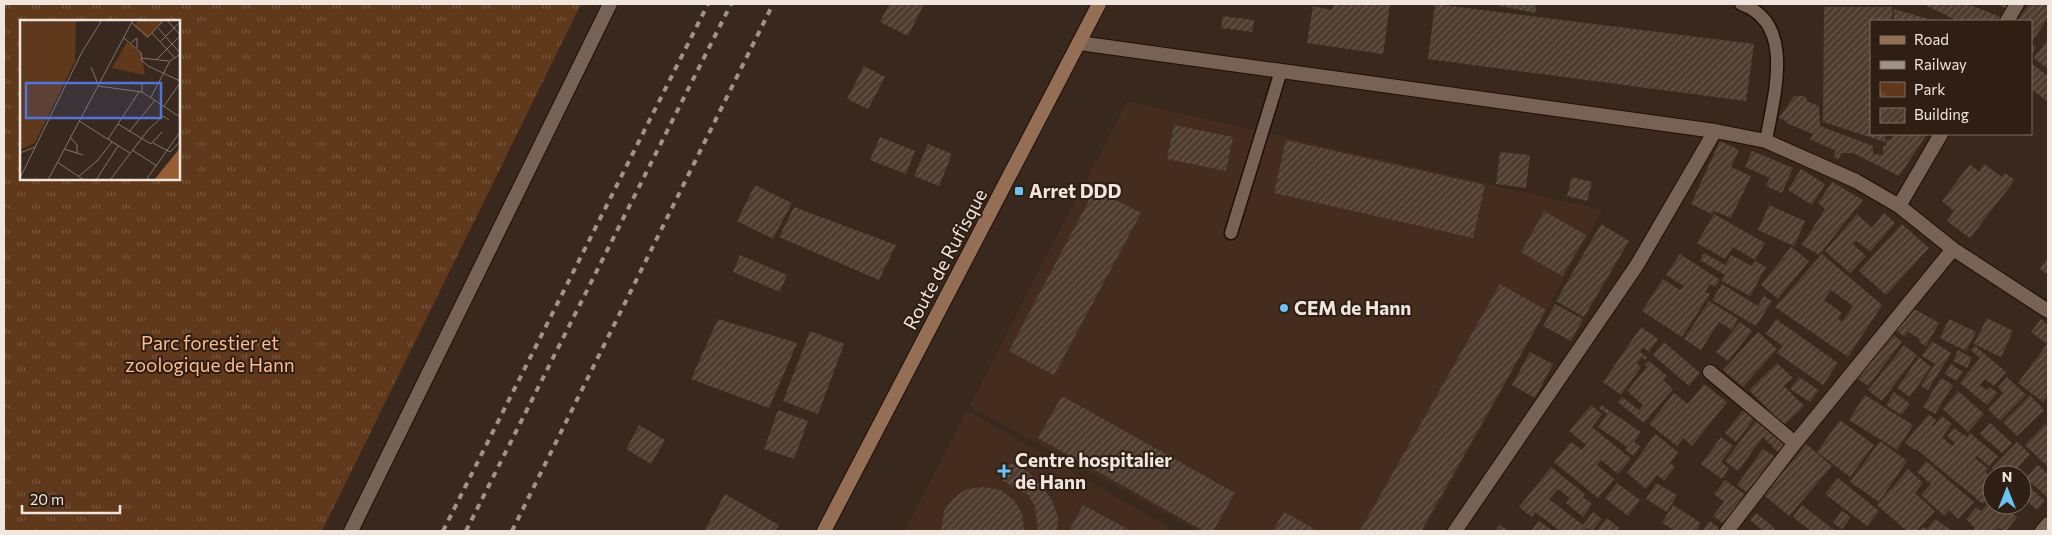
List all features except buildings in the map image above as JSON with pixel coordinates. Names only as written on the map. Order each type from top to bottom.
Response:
[{"type":"main road","name":"Route de Rufisque","points":[[824,531],[1079,43],[1095,7]]},
{"type":"street","points":[[352,531],[610,4]]},
{"type":"street","points":[[2008,20],[2018,4]]},
{"type":"street","points":[[1079,43],[1715,131],[1766,142],[1856,181],[1900,206],[1953,249],[2048,311]]},
{"type":"street","points":[[1455,531],[1637,265],[1715,131]]},
{"type":"street","points":[[1900,206],[1940,135]]},
{"type":"street","points":[[1727,531],[1795,443],[1953,249]]},
{"type":"street","points":[[1710,372],[1795,443]]},
{"type":"street","points":[[2042,531],[2048,524]]},
{"type":"lane","points":[[1741,4],[1755,8],[1774,32],[1777,67],[1766,142]]},
{"type":"lane","points":[[1231,233],[1281,71]]},
{"type":"shaded area","name":"CEM de Hann","points":[[1127,101],[1602,210],[1424,531],[1198,531],[969,406]]},
{"type":"shaded area","name":"Centre hospitalier de Hann","points":[[967,410],[1175,531],[905,531]]},
{"type":"green space","name":"Parc forestier et zoologique de Hann","points":[[4,4],[581,4],[322,531],[4,531]]},
{"type":"railway","points":[[443,531],[708,4]]},
{"type":"railway","points":[[466,531],[731,4]]},
{"type":"railway","points":[[512,531],[773,4]]},
{"type":"place","name":"Arret DDD","points":[[1019,191]]},
{"type":"place","name":"CEM de Hann","points":[[1284,308]]},
{"type":"place","name":"Centre hospitalier de Hann","points":[[1004,471]]}]
